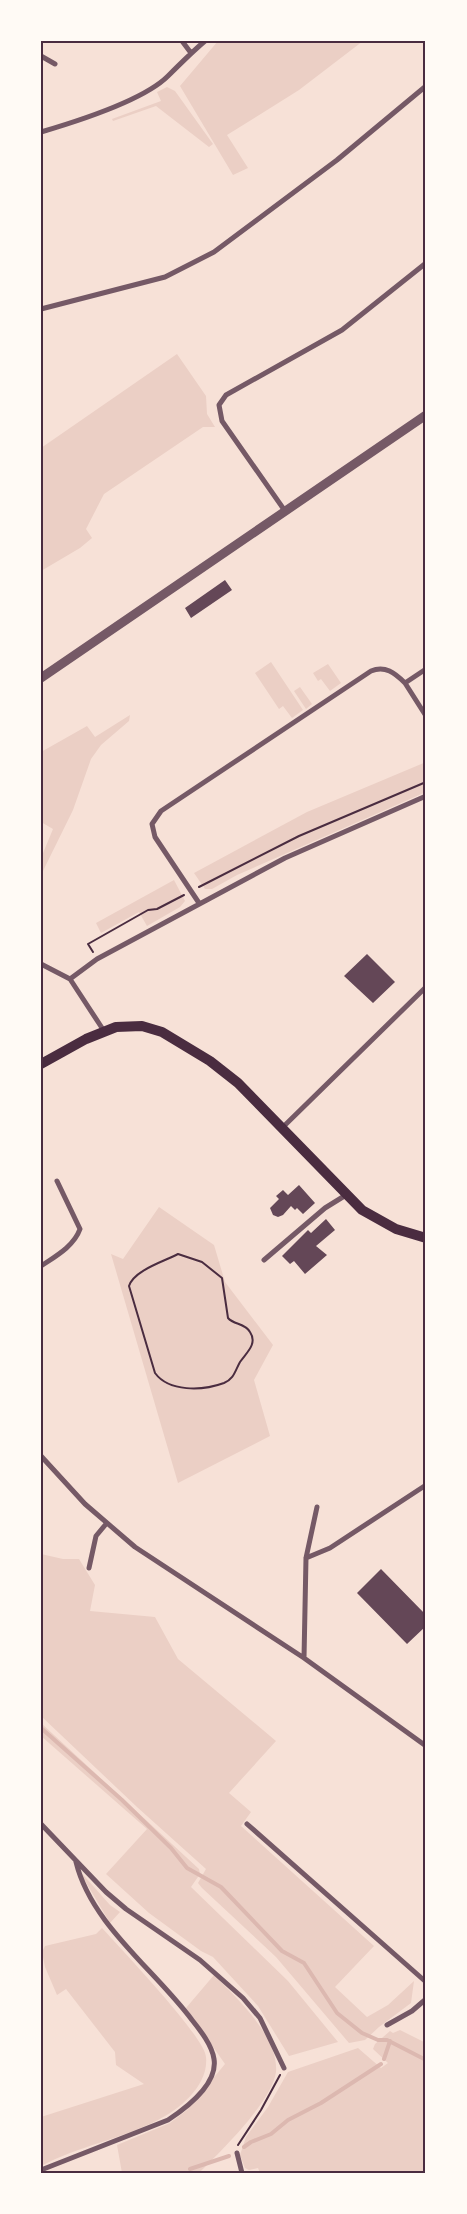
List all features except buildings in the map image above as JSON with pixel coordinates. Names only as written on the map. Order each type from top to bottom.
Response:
[{"type":"main road","points":[[41,1064],[104,1031],[129,1025],[142,1026],[162,1032],[183,1044],[238,1083],[362,1210],[384,1223],[409,1234],[426,1238]]},
{"type":"street","points":[[182,41],[191,53]]},
{"type":"street","points":[[41,132],[106,110],[140,93],[168,76],[204,41]]},
{"type":"street","points":[[42,58],[55,64]]},
{"type":"street","points":[[41,309],[165,277],[214,252],[337,160],[426,86]]},
{"type":"street","points":[[285,511],[222,421],[219,405],[226,395],[342,330],[426,262]]},
{"type":"street","points":[[41,678],[426,415]]},
{"type":"street","points":[[199,903],[152,830],[155,817],[161,812],[378,668],[386,669],[396,674],[405,683],[426,716]]},
{"type":"street","points":[[405,683],[426,669]]},
{"type":"street","points":[[70,979],[97,959],[285,858],[426,796]]},
{"type":"street","points":[[41,964],[70,979],[104,1031]]},
{"type":"street","points":[[282,1128],[426,987]]},
{"type":"street","points":[[41,1266],[70,1245],[77,1238],[80,1229],[57,1181]]},
{"type":"street","points":[[264,1260],[325,1208],[346,1195]]},
{"type":"street","points":[[41,1456],[106,1524],[160,1565],[304,1658],[426,1746]]},
{"type":"street","points":[[306,1558],[330,1548],[426,1485]]},
{"type":"street","points":[[304,1658],[306,1558],[317,1507]]},
{"type":"street","points":[[89,1568],[96,1536],[106,1524]]},
{"type":"street","points":[[41,1824],[76,1862],[126,1909],[200,1960],[243,1998],[260,2018],[284,2068]]},
{"type":"street","points":[[247,1824],[426,1982]]},
{"type":"street","points":[[41,2170],[168,2120],[186,2107],[210,2079],[214,2069],[214,2059],[211,2050],[198,2029],[164,1985],[109,1927],[80,1877],[76,1862]]},
{"type":"street","points":[[387,2025],[412,2011],[426,1999]]},
{"type":"street","points":[[237,2153],[242,2173]]},
{"type":"path","points":[[88,944],[148,910],[158,909],[299,836],[426,782]]},
{"type":"path","points":[[178,1254],[190,1256],[202,1262],[222,1278],[228,1318],[231,1322],[244,1325],[251,1333],[253,1343],[235,1374],[225,1383],[189,1388],[170,1385],[161,1381],[155,1373],[129,1286],[130,1282],[139,1274],[178,1254]]},
{"type":"path","points":[[237,2153],[240,2139],[262,2110],[284,2068]]},
{"type":"shaded area","points":[[218,41],[363,41],[299,90],[227,135],[248,168],[233,175],[180,86]]},
{"type":"shaded area","points":[[167,87],[175,91],[213,144],[209,147],[156,106],[113,121],[112,119],[161,101],[157,92]]},
{"type":"shaded area","points":[[177,354],[206,396],[207,414],[215,427],[203,427],[104,494],[86,529],[92,538],[80,548],[41,571],[41,448]]},
{"type":"shaded area","points":[[271,662],[303,710],[292,718],[283,706],[279,709],[255,673]]},
{"type":"shaded area","points":[[328,664],[341,683],[330,691],[321,679],[318,681],[313,673]]},
{"type":"shaded area","points":[[300,687],[312,704],[306,709],[294,691]]},
{"type":"shaded area","points":[[130,715],[129,721],[101,745],[91,759],[73,810],[41,875],[41,858],[53,829],[41,822],[41,752],[87,726],[95,737]]},
{"type":"shaded area","points":[[426,762],[426,792],[237,875],[212,889],[205,889],[194,873],[307,812]]},
{"type":"shaded area","points":[[174,880],[185,901],[180,907],[147,926],[139,912],[101,933],[96,923]]},
{"type":"shaded area","points":[[159,1207],[214,1245],[225,1282],[273,1345],[254,1380],[270,1436],[178,1483],[111,1254],[123,1259]]},
{"type":"shaded area","points":[[41,1554],[63,1559],[79,1559],[95,1585],[90,1611],[155,1617],[178,1659],[276,1741],[229,1793],[251,1812],[241,1826],[374,1946],[335,1987],[367,2017],[388,2005],[414,1981],[411,2003],[365,2040],[349,2043],[276,1957],[202,1888],[198,1883],[206,1869],[41,1716]]},
{"type":"shaded area","points":[[41,1723],[199,1869],[200,1874],[191,1887],[288,1981],[338,2042],[289,2056],[258,2006],[213,1957],[201,1951],[149,1913],[106,1874],[147,1829],[41,1736]]},
{"type":"shaded area","points":[[78,1869],[110,1905],[120,1912],[110,1923]]},
{"type":"shaded area","points":[[102,1928],[160,1992],[192,2031],[206,2057],[206,2067],[203,2077],[191,2095],[184,2103],[167,2115],[144,2127],[70,2153],[41,2166],[41,2117],[144,2084],[116,2065],[115,2052],[66,1989],[57,1995],[45,1967],[42,1952],[45,1946],[96,1934]]},
{"type":"shaded area","points":[[214,1975],[244,2006],[264,2032],[271,2045],[276,2072],[272,2084],[255,2112],[199,2173],[122,2173],[117,2145],[170,2123],[187,2110],[225,2064],[186,2008]]},
{"type":"shaded area","points":[[400,2030],[426,2043],[426,2173],[260,2173],[258,2168],[249,2170],[245,2168],[240,2155],[246,2137],[268,2107],[288,2072],[358,2048],[381,2068],[388,2063],[373,2049],[375,2044],[390,2031],[393,2033]]},
{"type":"waterway","points":[[41,1728],[122,1800],[171,1848],[187,1868],[221,1887],[282,1951],[304,1963],[337,2013],[362,2033],[378,2040],[387,2040],[426,2060]]},
{"type":"waterway","points":[[384,2059],[390,2041]]},
{"type":"waterway","points":[[244,2147],[271,2134],[288,2120],[321,2103],[381,2064]]},
{"type":"waterway","points":[[190,2169],[229,2156]]}]
